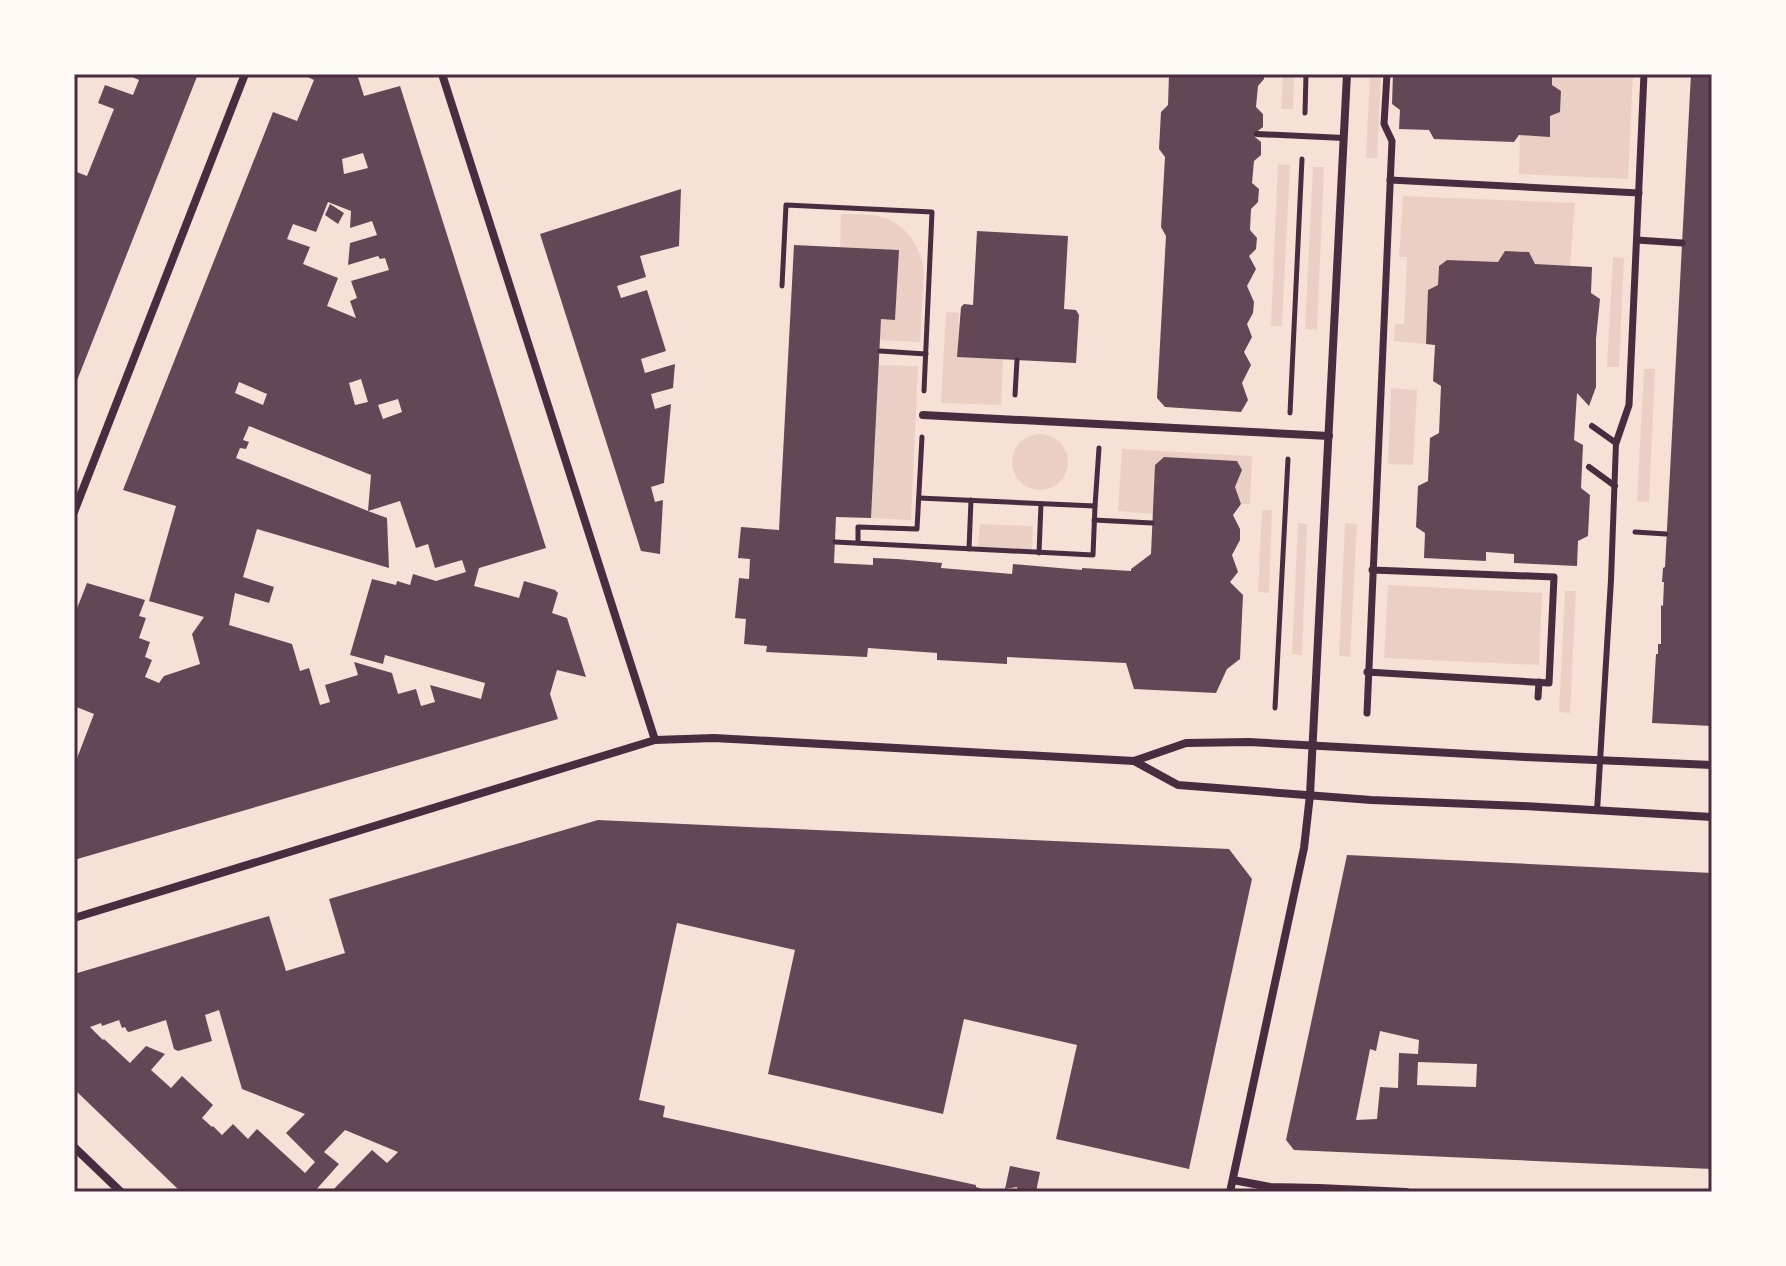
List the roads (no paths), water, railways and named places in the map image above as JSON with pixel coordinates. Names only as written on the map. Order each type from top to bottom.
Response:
[{"type":"street","points":[[74,512],[245,74]]},
{"type":"street","points":[[442,74],[655,740]]},
{"type":"street","points":[[1230,1192],[1304,848],[1310,795],[1347,74]]},
{"type":"street","points":[[1367,713],[1392,141],[1384,124],[1387,74]]},
{"type":"street","points":[[1616,443],[1629,405],[1644,74]]},
{"type":"street","points":[[1390,180],[1639,193]]},
{"type":"street","points":[[1637,240],[1682,243]]},
{"type":"street","points":[[923,415],[1329,436]]},
{"type":"street","points":[[1372,570],[1566,578]]},
{"type":"street","points":[[1367,672],[1549,683],[1554,577]]},
{"type":"street","points":[[1538,697],[1539,682]]},
{"type":"street","points":[[74,918],[655,740],[714,738],[1134,761],[1186,743],[1249,742],[1712,765]]},
{"type":"street","points":[[1134,761],[1178,785],[1712,817]]},
{"type":"street","points":[[74,1147],[121,1192]]},
{"type":"street","points":[[1233,1180],[1270,1187],[1406,1192]]},
{"type":"lane","points":[[1257,134],[1344,138]]},
{"type":"lane","points":[[1592,426],[1616,443],[1597,811]]},
{"type":"lane","points":[[1589,467],[1615,486]]}]
